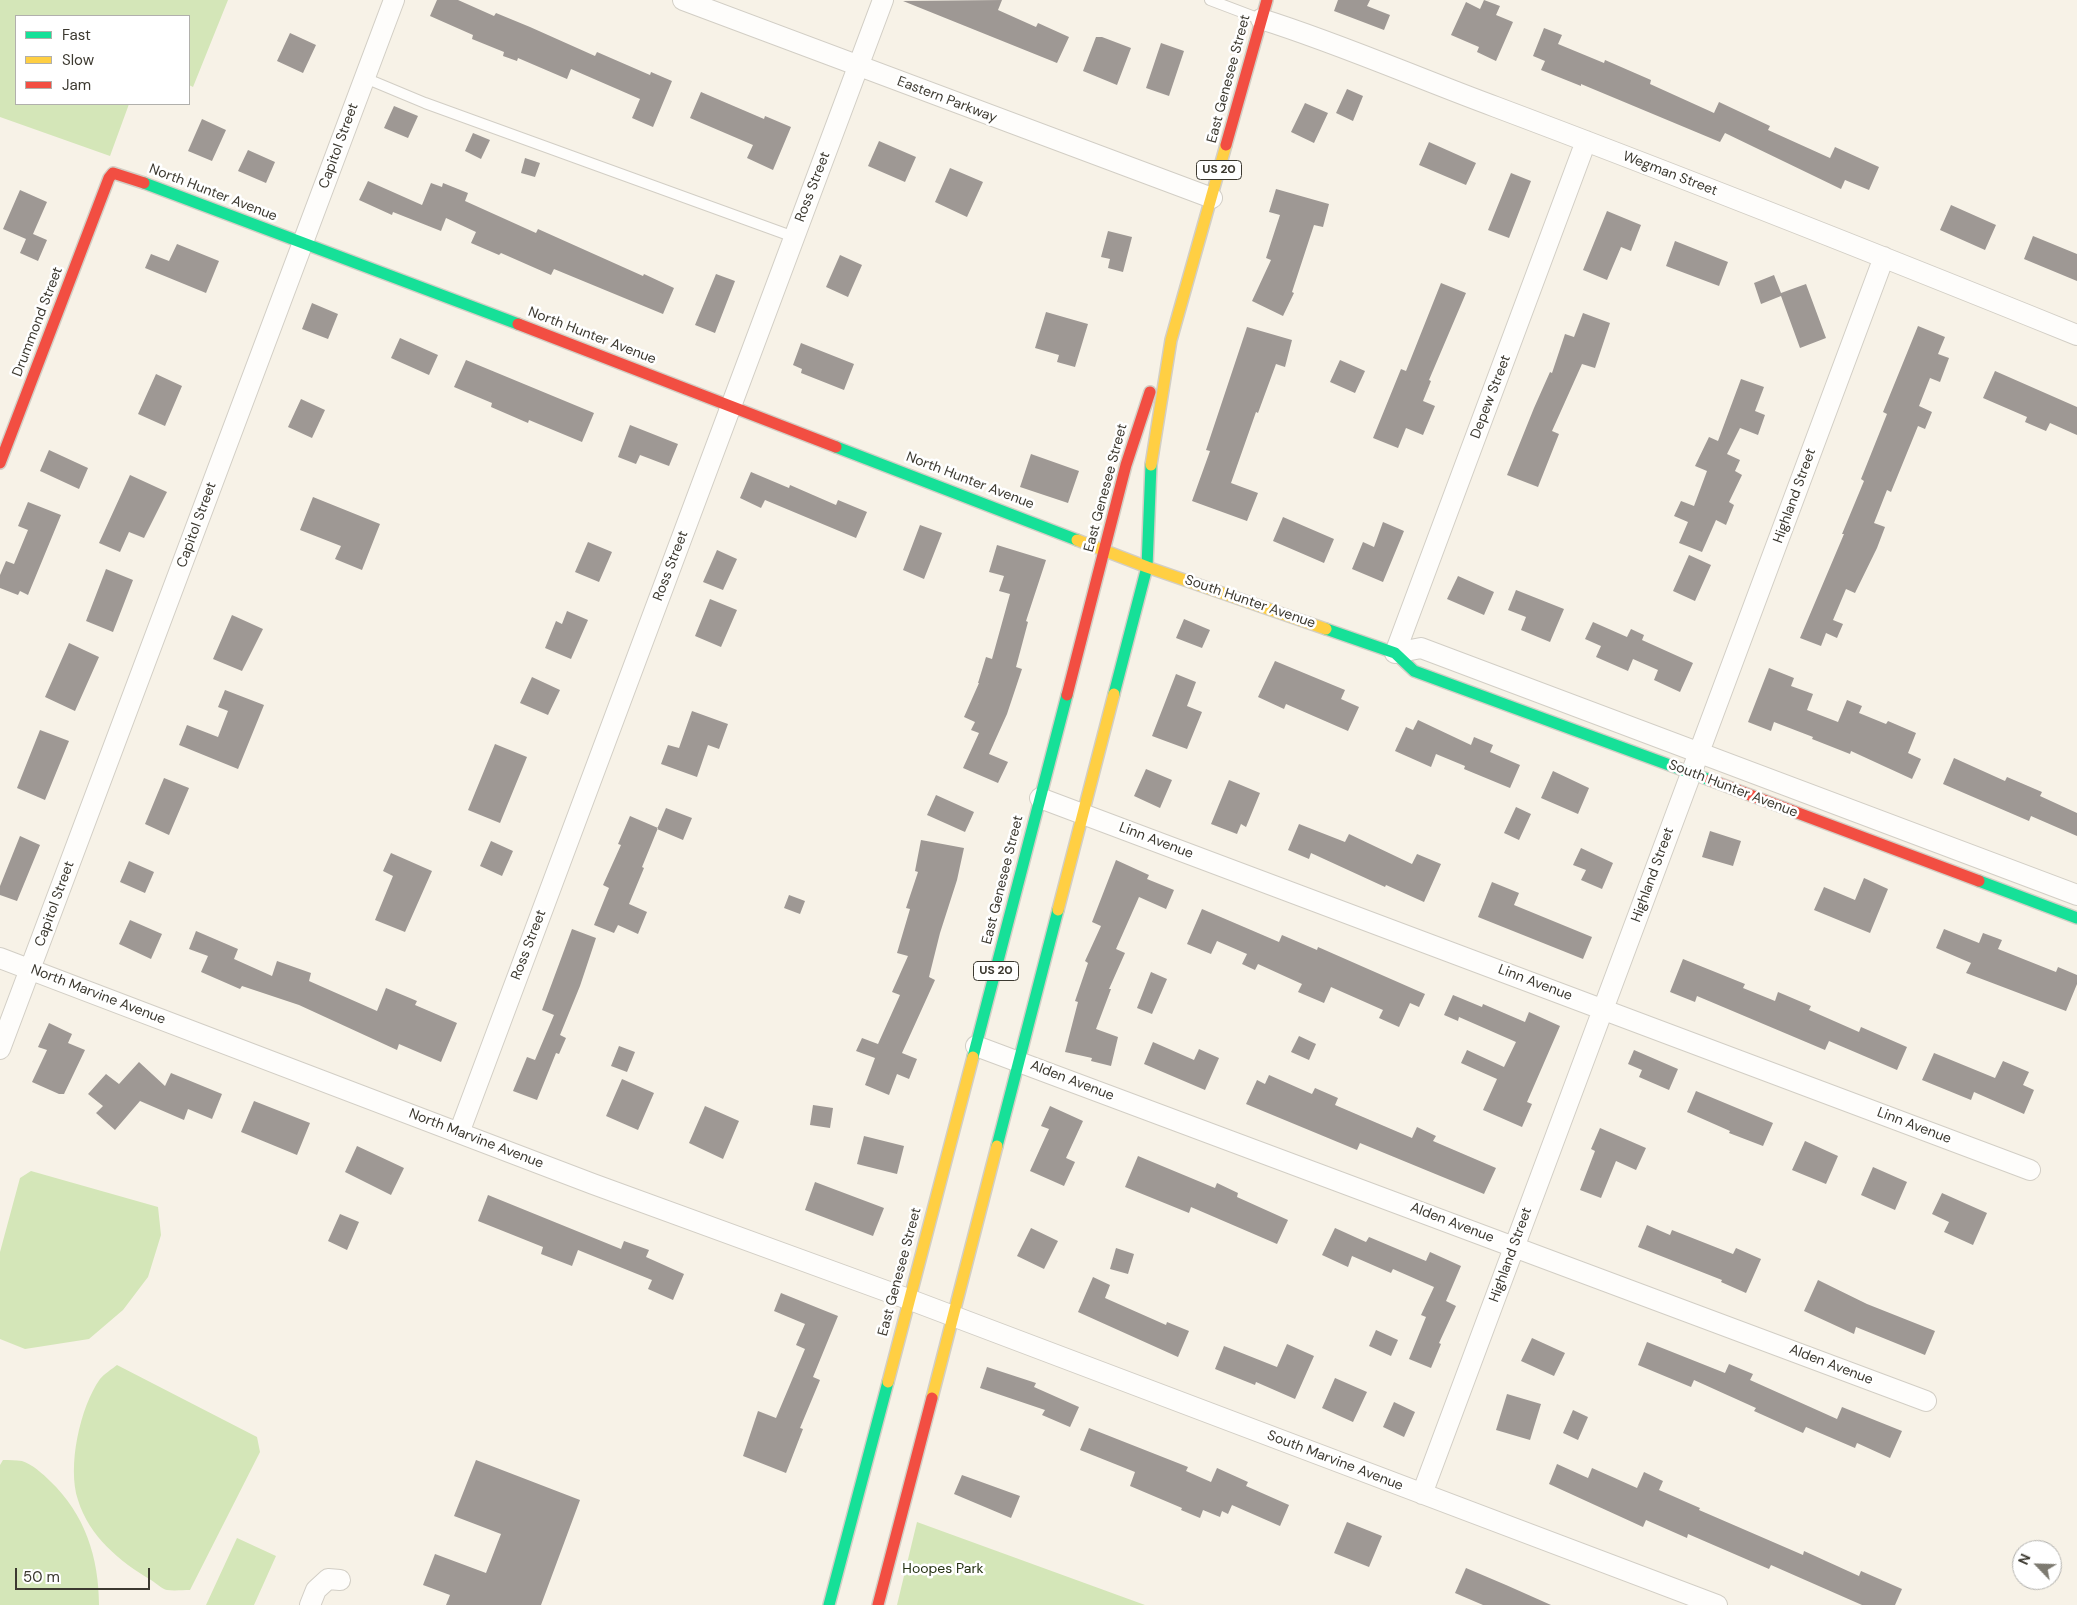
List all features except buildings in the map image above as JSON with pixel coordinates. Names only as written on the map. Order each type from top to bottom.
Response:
[{"type":"main road","name":"East Genesee Street","points":[[829,1605],[1134,435],[1171,340],[1267,0]]},
{"type":"main road","name":"North Hunter Avenue","points":[[93,220],[109,178],[114,174],[119,174],[731,406],[1105,551]]},
{"type":"main road","name":"Drummond Street","points":[[0,463],[93,220]]},
{"type":"main road","name":"East Genesee Street","points":[[878,1605],[1148,567],[1151,462],[1171,340]]},
{"type":"main road","name":"South Hunter Avenue","points":[[1105,551],[1395,653]]},
{"type":"main road","name":"South Hunter Avenue","points":[[1559,712],[1692,772],[2077,918]]},
{"type":"street","name":"Capitol Street","points":[[0,1049],[394,0]]},
{"type":"street","name":"Eastern Parkway","points":[[683,0],[1212,198]]},
{"type":"street","name":"Ross Street","points":[[459,1133],[883,0]]},
{"type":"street","name":"Wegman Street","points":[[1261,19],[1311,35],[1884,257],[2077,335]]},
{"type":"street","name":"Depew Street","points":[[1395,653],[1586,142]]},
{"type":"street","name":"Highland Street","points":[[1422,1494],[1884,257]]},
{"type":"street","name":"South Hunter Avenue","points":[[1395,653],[1422,648],[1486,685],[1559,712],[1700,752],[2077,895]]},
{"type":"street","name":"Linn Avenue","points":[[1040,798],[1604,1008],[2030,1170]]},
{"type":"street","name":"North Marvine Avenue","points":[[0,958],[459,1133],[953,1317]]},
{"type":"street","name":"Alden Avenue","points":[[976,1046],[1926,1401]]},
{"type":"street","name":"South Marvine Avenue","points":[[953,1317],[1716,1605]]},
{"type":"street","points":[[310,1605],[316,1590],[328,1579],[340,1580]]},
{"type":"lane","points":[[1210,0],[1261,19]]},
{"type":"lane","points":[[365,78],[425,103],[656,189],[794,237]]},
{"type":"lane","points":[[1786,809],[1794,788]]},
{"type":"lane","points":[[1853,834],[1861,814]]},
{"type":"lane","points":[[1910,855],[1917,835]]},
{"type":"lane","points":[[2029,900],[2036,880]]},
{"type":"green space","points":[[0,0],[228,0],[193,87],[190,86],[190,15],[15,15],[15,105],[129,105],[110,156],[0,117]]},
{"type":"green space","points":[[31,1171],[158,1207],[161,1235],[148,1277],[123,1310],[89,1339],[25,1349],[0,1339],[0,1252],[20,1178]]},
{"type":"green space","points":[[117,1365],[257,1437],[260,1452],[190,1590],[165,1589],[128,1565],[107,1547],[98,1536],[83,1513],[78,1500],[74,1471],[77,1438],[81,1421],[100,1379]]},
{"type":"green space","points":[[3,1460],[26,1462],[41,1472],[62,1494],[72,1508],[81,1522],[93,1554],[99,1605],[0,1605],[0,1465]]},
{"type":"green space","name":"Hoopes Park","points":[[917,1522],[1145,1605],[897,1605]]},
{"type":"green space","points":[[237,1538],[276,1556],[254,1605],[206,1605]]},
{"type":"traffic: fast","points":[[144,183],[518,324]]},
{"type":"traffic: fast","points":[[836,447],[1077,540]]},
{"type":"traffic: fast","points":[[1114,694],[1147,567],[1151,465]]},
{"type":"traffic: fast","points":[[1326,629],[1395,653],[1414,671],[1710,780]]},
{"type":"traffic: fast","points":[[973,1057],[1067,695]]},
{"type":"traffic: fast","points":[[1979,881],[2077,918]]},
{"type":"traffic: fast","points":[[997,1146],[1058,910]]},
{"type":"traffic: fast","points":[[829,1605],[888,1382]]},
{"type":"traffic: slow","points":[[1151,465],[1171,340],[1226,145]]},
{"type":"traffic: slow","points":[[1077,540],[1147,567],[1326,629]]},
{"type":"traffic: slow","points":[[1058,910],[1114,694]]},
{"type":"traffic: slow","points":[[888,1382],[973,1057]]},
{"type":"traffic: slow","points":[[932,1398],[997,1146]]},
{"type":"traffic: jam","points":[[1226,145],[1267,0]]},
{"type":"traffic: jam","points":[[0,463],[109,178],[113,173],[144,183]]},
{"type":"traffic: jam","points":[[518,324],[836,447]]},
{"type":"traffic: jam","points":[[1067,695],[1126,465],[1150,392]]},
{"type":"traffic: jam","points":[[1710,780],[1979,881]]},
{"type":"traffic: jam","points":[[878,1605],[932,1398]]}]
